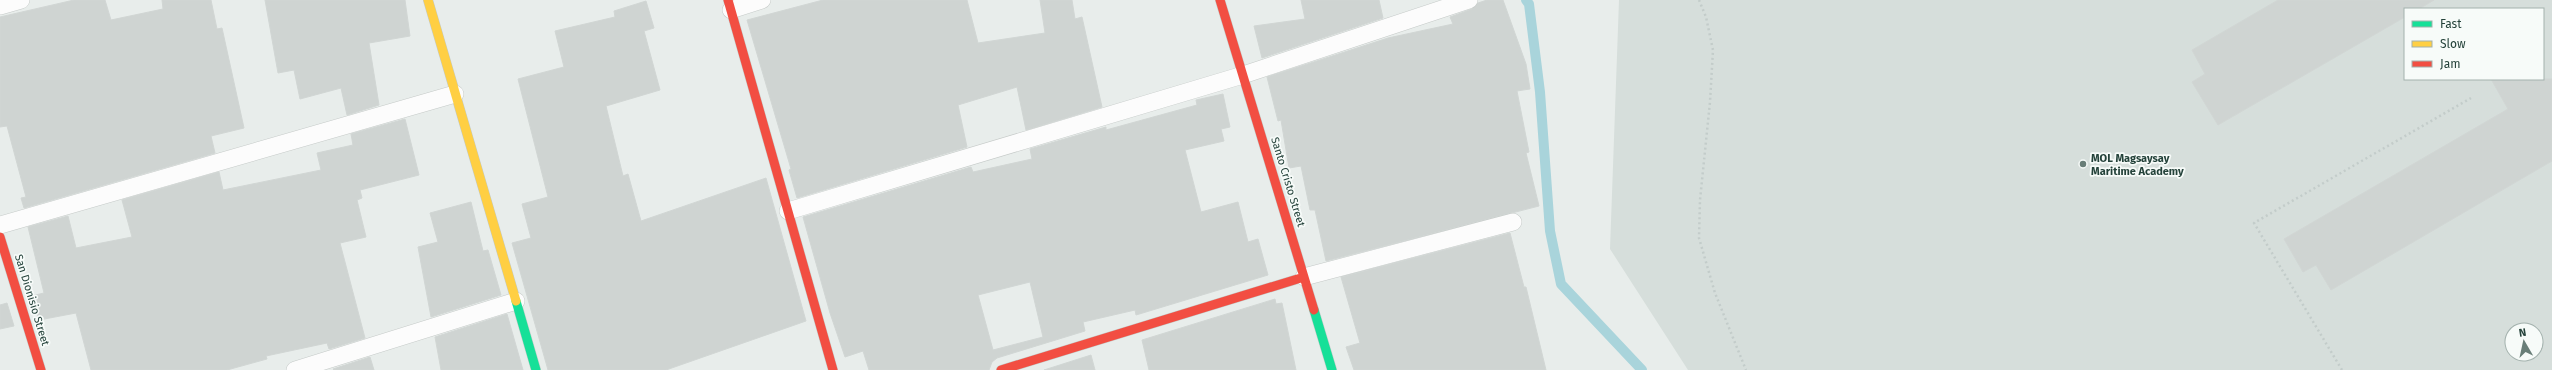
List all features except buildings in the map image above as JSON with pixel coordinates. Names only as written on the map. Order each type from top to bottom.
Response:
[{"type":"street","points":[[428,0],[454,94],[536,370]]},
{"type":"street","name":"Santo Cristo Street","points":[[1220,0],[1332,370]]},
{"type":"street","points":[[729,5],[833,370]]},
{"type":"street","name":"San Dionisio Street","points":[[0,237],[41,370]]},
{"type":"street","points":[[1001,370],[1304,277]]},
{"type":"lane","points":[[0,6],[21,0]]},
{"type":"lane","points":[[729,5],[762,0]]},
{"type":"lane","points":[[788,211],[1243,76],[1469,0]]},
{"type":"lane","points":[[0,225],[454,94]]},
{"type":"lane","points":[[1304,277],[1513,222]]},
{"type":"lane","points":[[295,370],[516,301]]},
{"type":"path","points":[[1700,0],[1706,17],[1713,50],[1710,102],[1700,200],[1699,238],[1715,293],[1746,370]]},
{"type":"path","points":[[2342,370],[2254,223],[2471,98]]},
{"type":"shaded area","name":"MOL Magsaysay Maritime Academy","points":[[1619,0],[2552,0],[2552,370],[1688,370],[1610,249]]},
{"type":"waterway","points":[[1526,0],[1529,4],[1540,92],[1550,231],[1561,284],[1642,370]]},
{"type":"traffic: fast","points":[[516,301],[536,370]]},
{"type":"traffic: fast","points":[[1314,310],[1332,370]]},
{"type":"traffic: slow","points":[[428,0],[516,301]]},
{"type":"traffic: jam","points":[[728,0],[833,370]]},
{"type":"traffic: jam","points":[[1220,0],[1314,310]]},
{"type":"traffic: jam","points":[[0,237],[41,370]]},
{"type":"traffic: jam","points":[[1001,370],[1304,277]]},
{"type":"place","name":"MOL Magsaysay Maritime Academy","points":[[2083,164]]}]
